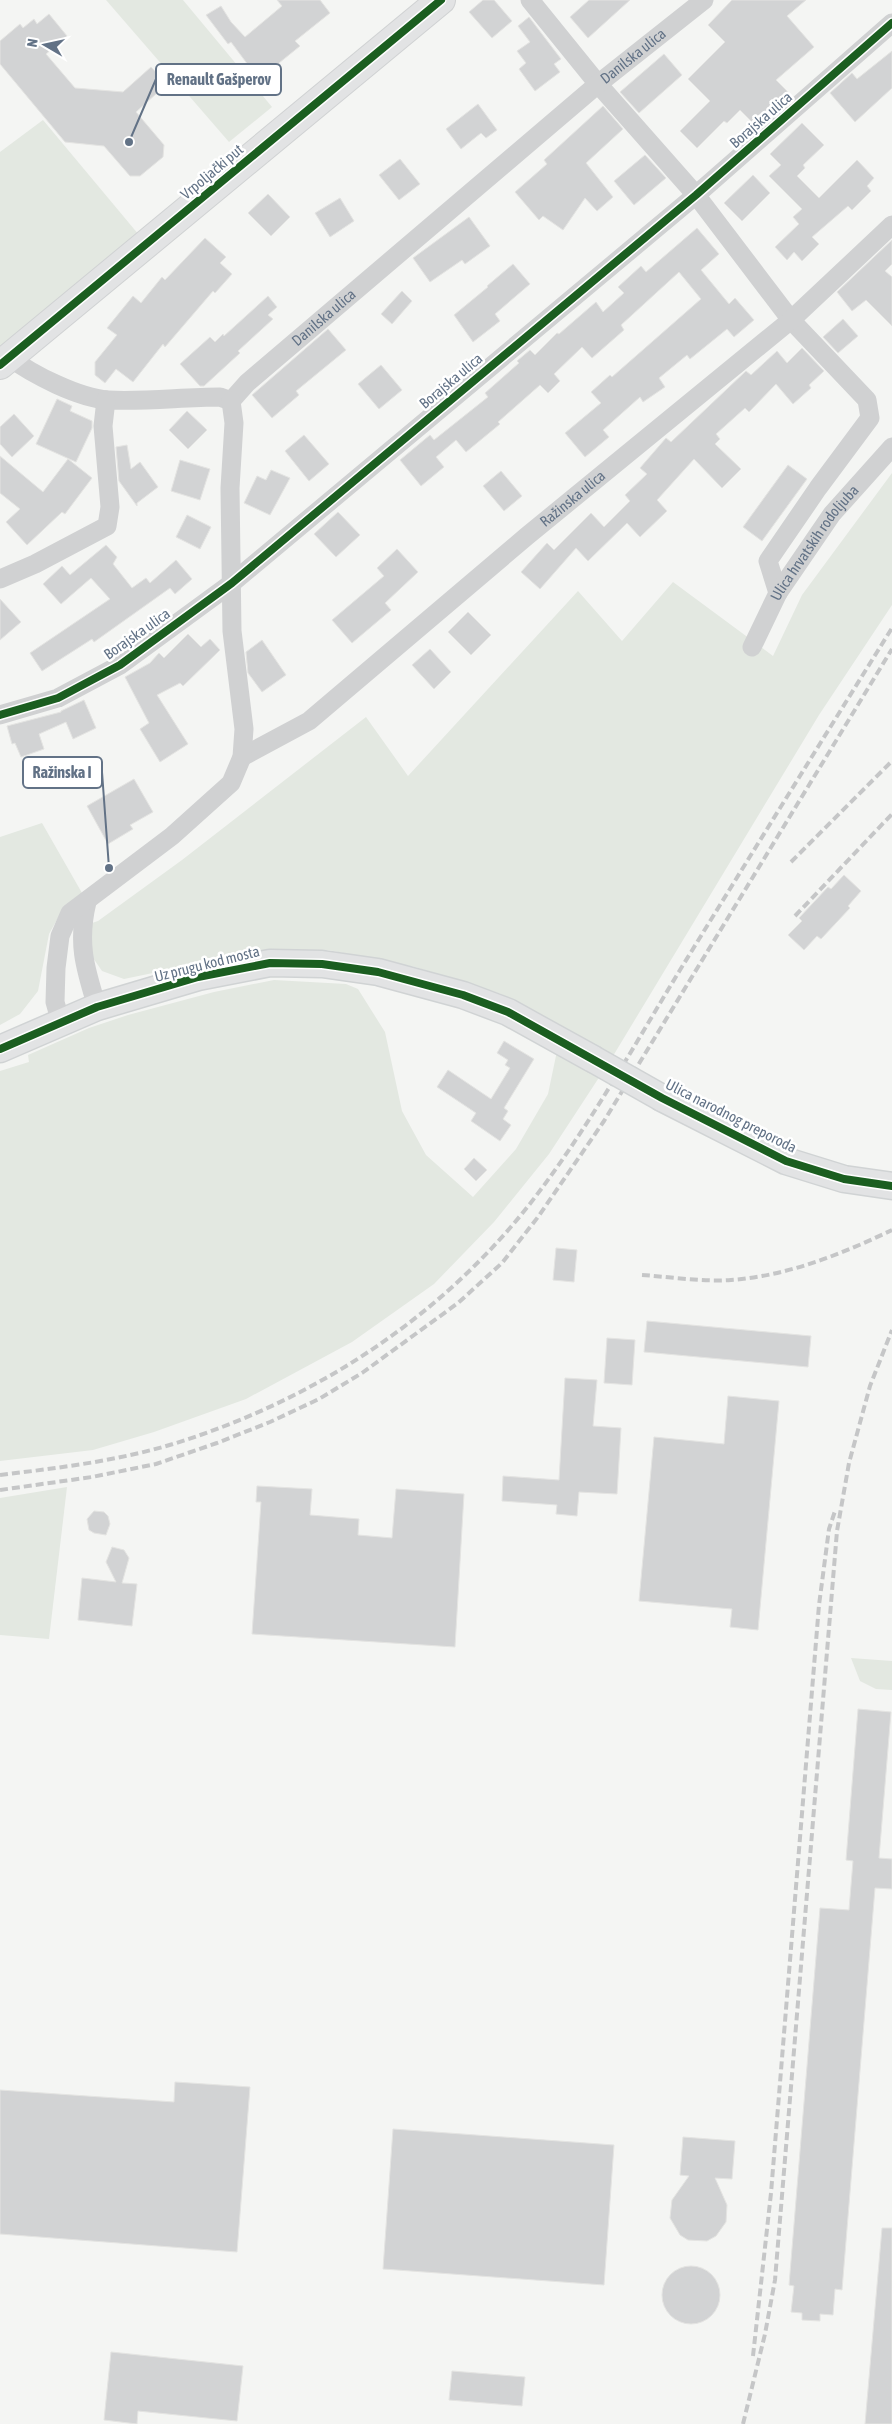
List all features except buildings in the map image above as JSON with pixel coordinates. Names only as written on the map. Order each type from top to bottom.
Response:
[{"type":"main road","name":"Vrpoljački put","points":[[5,361],[441,0]]},
{"type":"street","points":[[530,0],[598,84],[696,195],[791,320],[867,400],[870,418],[818,488],[768,561],[778,594]]},
{"type":"street","name":"Danilska ulica","points":[[231,401],[247,383],[598,84],[704,0]]},
{"type":"street","name":"Borajska ulica","points":[[0,715],[58,698],[120,665],[232,583],[696,195],[892,23]]},
{"type":"street","name":"Ražinska ulica","points":[[242,757],[309,721],[542,523],[791,320],[892,226]]},
{"type":"street","points":[[5,361],[22,366],[79,393],[106,400],[220,397],[231,401],[234,423],[230,488],[232,631],[244,729],[242,757],[231,782],[172,836],[70,914],[60,936],[55,1002],[61,1023]]},
{"type":"street","points":[[0,579],[35,564],[107,526],[110,507],[103,426],[106,400]]},
{"type":"street","name":"Ulica hrvatskih rodoljuba","points":[[752,647],[778,594],[832,514],[892,446]]},
{"type":"street","points":[[87,902],[81,925],[82,949],[97,1007]]},
{"type":"street","name":"Uz prugu kod mosta","points":[[0,1049],[97,1007],[198,977],[270,962],[322,964],[378,972],[463,995],[508,1012],[593,1059]]},
{"type":"street","name":"Ulica narodnog preporoda","points":[[593,1059],[662,1098],[786,1161],[844,1178],[892,1186]]},
{"type":"shaded area","points":[[106,0],[183,0],[272,107],[229,142]]},
{"type":"shaded area","points":[[43,120],[139,235],[0,348],[0,152]]},
{"type":"shaded area","points":[[892,473],[892,605],[819,715],[613,1056],[501,994],[415,967],[328,950],[254,952],[124,979],[102,971],[89,952],[89,924],[98,921],[182,860],[366,717],[408,776],[578,591],[622,641],[673,582],[773,656],[802,595]]},
{"type":"shaded area","points":[[42,823],[82,893],[59,916],[49,934],[38,991],[20,1014],[0,1025],[0,837]]},
{"type":"shaded area","points":[[274,980],[346,984],[358,989],[385,1032],[402,1111],[426,1155],[473,1197],[516,1149],[548,1094],[557,1051],[600,1076],[549,1154],[494,1222],[434,1284],[352,1342],[246,1399],[154,1432],[93,1450],[0,1461],[0,1071],[29,1062],[28,1055],[89,1028],[128,1015],[214,992]]},
{"type":"shaded area","points":[[67,1487],[49,1639],[0,1635],[0,1498]]},
{"type":"shaded area","points":[[851,1658],[892,1661],[892,1690],[876,1689],[860,1681]]},
{"type":"railway","points":[[0,1475],[65,1467],[130,1455],[173,1444],[224,1426],[274,1405],[323,1380],[413,1320],[455,1285],[493,1247],[529,1205],[570,1149],[892,628]]},
{"type":"railway","points":[[0,1490],[92,1477],[156,1464],[270,1422],[319,1399],[362,1373],[458,1303],[502,1263],[538,1217],[604,1121],[892,649]]},
{"type":"railway","points":[[791,862],[892,761]]},
{"type":"railway","points":[[795,916],[892,814]]},
{"type":"railway","points":[[642,1275],[709,1280],[752,1278],[793,1269],[814,1262],[892,1230]]},
{"type":"railway","points":[[743,2424],[765,2334],[775,2280],[837,1531],[849,1463],[870,1386],[892,1330]]},
{"type":"railway","points":[[753,2356],[771,2193],[819,1605],[829,1529],[835,1511]]},
{"type":"cycle path","points":[[0,365],[441,0]]},
{"type":"cycle path","points":[[0,715],[58,698],[120,665],[232,583],[696,195],[892,23]]},
{"type":"cycle path","points":[[0,1049],[97,1007],[198,977],[270,963],[322,964],[378,972],[463,995],[508,1012],[662,1098],[786,1161],[844,1179],[892,1186]]},
{"type":"place","name":"Renault Gašperov","points":[[129,142]]},
{"type":"place","name":"Ražinska I","points":[[109,868]]}]
